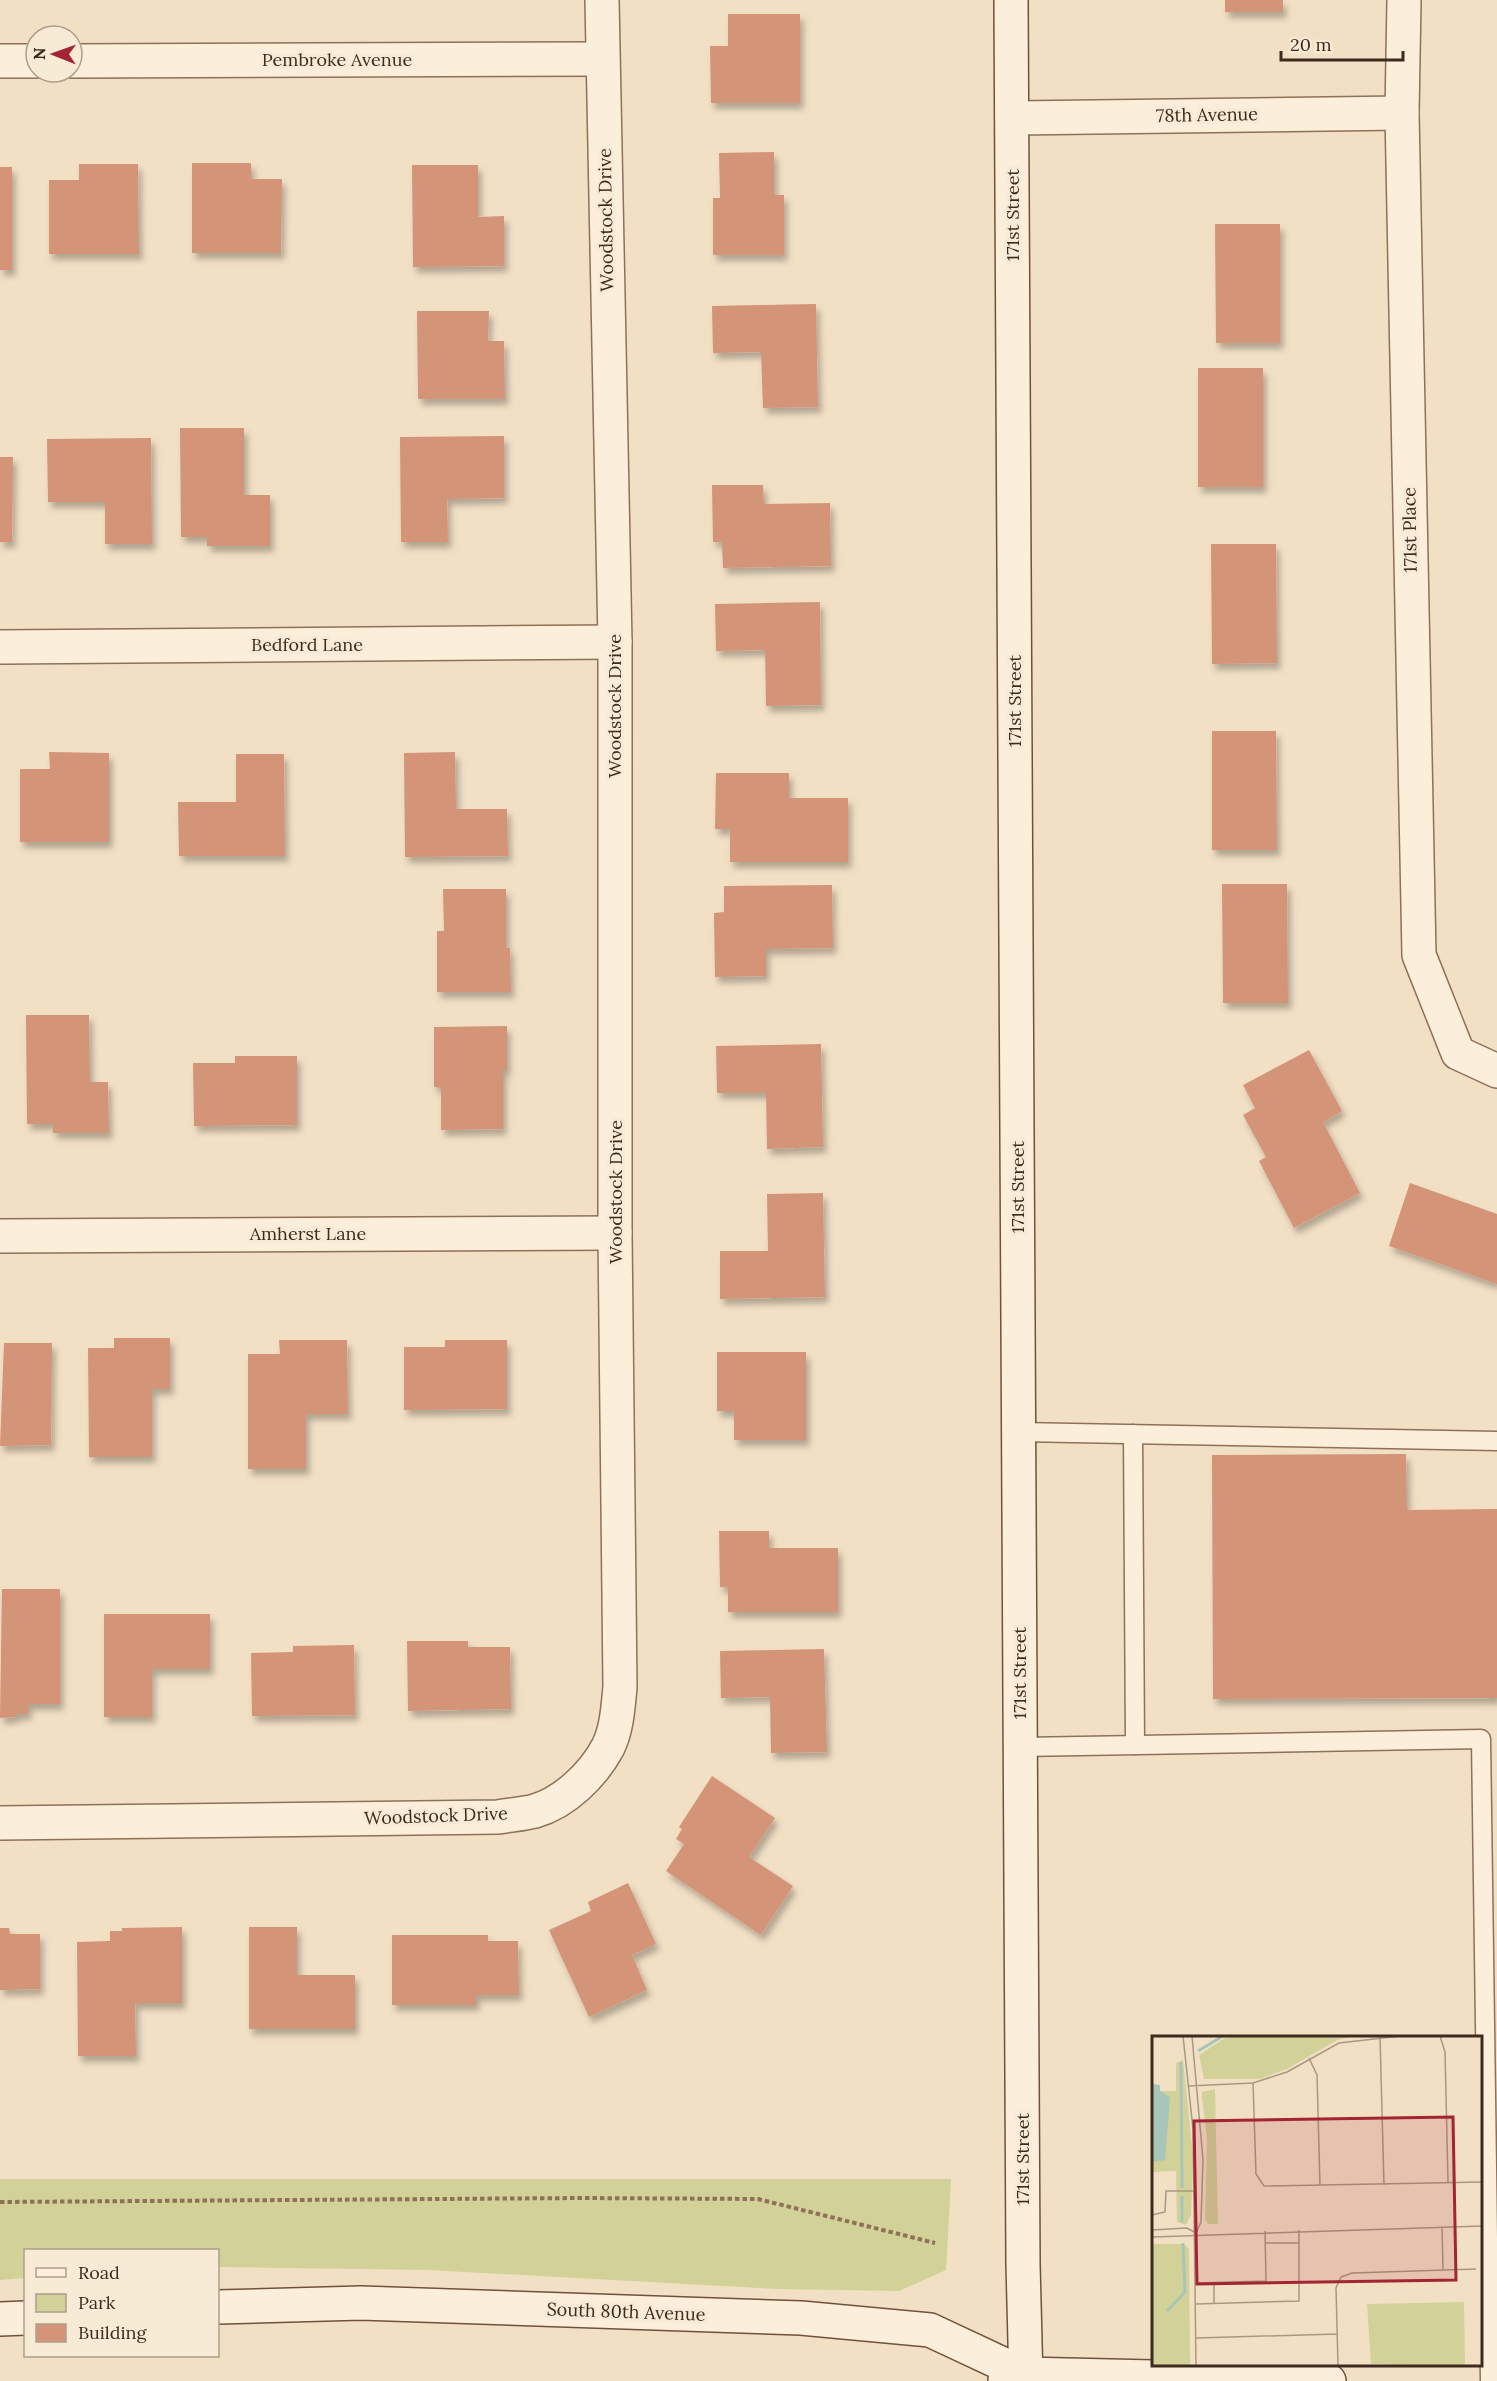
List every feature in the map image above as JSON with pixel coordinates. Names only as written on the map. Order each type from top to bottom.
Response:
[{"type":"street","name":"Woodstock Drive","points":[[0,1823],[498,1817],[536,1810],[564,1797],[589,1773],[609,1746],[617,1718],[620,1688],[615,1233],[615,642],[602,0]]},
{"type":"street","name":"171st Street","points":[[1011,0],[1021,1747],[1018,2379]]},
{"type":"street","name":"171st Place","points":[[1404,0],[1402,112],[1419,956],[1458,1053],[1497,1071]]},
{"type":"street","name":"Pembroke Avenue","points":[[84,61],[602,59]]},
{"type":"street","points":[[0,61],[24,61]]},
{"type":"street","name":"78th Avenue","points":[[1012,118],[1402,112]]},
{"type":"street","name":"Bedford Lane","points":[[0,647],[615,642]]},
{"type":"street","name":"Amherst Lane","points":[[0,1236],[615,1233]]},
{"type":"street","name":"South 80th Avenue","points":[[219,2307],[361,2303],[801,2318],[930,2330],[1018,2379],[1329,2381]]},
{"type":"street","points":[[0,2319],[24,2318]]},
{"type":"lane","points":[[1019,1432],[1497,1441]]},
{"type":"lane","points":[[1133,1434],[1135,1744]]},
{"type":"lane","points":[[1021,1747],[1481,1739],[1492,2224],[1490,2381]]},
{"type":"path","points":[[0,2202],[758,2199],[935,2243]]},
{"type":"green space","points":[[0,2179],[951,2179],[946,2270],[899,2291],[777,2289],[428,2270],[219,2267],[219,2249],[24,2249],[24,2278],[0,2280]]},
{"type":"building","points":[[1225,0],[1283,0],[1283,12],[1225,12]]},
{"type":"building","points":[[728,14],[800,14],[800,103],[711,103],[710,46],[728,46]]},
{"type":"building","points":[[774,152],[774,195],[784,195],[784,255],[713,255],[713,198],[720,198],[719,153]]},
{"type":"building","points":[[192,163],[251,163],[251,179],[282,179],[281,253],[192,253]]},
{"type":"building","points":[[79,164],[138,164],[139,254],[49,254],[49,180],[79,180]]},
{"type":"building","points":[[412,165],[478,165],[478,217],[504,216],[504,266],[413,267]]},
{"type":"building","points":[[0,167],[12,167],[12,270],[0,270]]},
{"type":"building","points":[[1215,224],[1280,224],[1280,343],[1216,343]]},
{"type":"building","points":[[816,304],[818,407],[763,408],[761,352],[713,353],[712,306]]},
{"type":"building","points":[[417,311],[489,311],[488,341],[504,341],[505,399],[418,399]]},
{"type":"building","points":[[1198,368],[1263,368],[1263,487],[1198,487]]},
{"type":"building","points":[[180,428],[244,428],[244,495],[270,495],[270,546],[207,546],[207,537],[181,537]]},
{"type":"building","points":[[504,436],[504,498],[447,499],[448,542],[401,542],[400,437]]},
{"type":"building","points":[[151,438],[152,544],[105,544],[105,502],[48,502],[47,439]]},
{"type":"building","points":[[0,457],[13,457],[12,542],[0,542]]},
{"type":"building","points":[[712,485],[763,485],[764,504],[830,503],[831,566],[723,568],[722,542],[713,542]]},
{"type":"building","points":[[1211,544],[1276,544],[1277,663],[1212,664]]},
{"type":"building","points":[[820,602],[821,705],[766,706],[765,650],[716,651],[715,604]]},
{"type":"building","points":[[1212,731],[1276,731],[1277,850],[1212,850]]},
{"type":"building","points":[[49,752],[109,753],[109,842],[20,842],[20,769],[50,769]]},
{"type":"building","points":[[455,752],[456,809],[507,809],[508,856],[405,857],[404,753]]},
{"type":"building","points":[[236,754],[284,754],[285,856],[179,856],[178,802],[236,802]]},
{"type":"building","points":[[716,773],[789,773],[789,798],[848,798],[848,862],[730,862],[730,829],[715,829]]},
{"type":"building","points":[[1222,884],[1287,884],[1288,1003],[1223,1003]]},
{"type":"building","points":[[832,885],[833,948],[766,949],[766,976],[715,977],[714,913],[724,912],[724,886]]},
{"type":"building","points":[[443,889],[506,889],[506,948],[510,948],[511,992],[437,992],[437,931],[444,931]]},
{"type":"building","points":[[26,1015],[89,1015],[90,1082],[108,1082],[109,1133],[53,1133],[53,1124],[27,1124]]},
{"type":"building","points":[[507,1026],[507,1070],[503,1070],[503,1129],[441,1130],[441,1088],[434,1087],[434,1027]]},
{"type":"building","points":[[821,1044],[823,1147],[767,1149],[766,1093],[717,1093],[716,1046]]},
{"type":"building","points":[[1309,1050],[1342,1111],[1323,1122],[1360,1193],[1294,1228],[1259,1161],[1266,1157],[1243,1115],[1255,1108],[1243,1085]]},
{"type":"building","points":[[235,1056],[297,1056],[297,1125],[194,1126],[193,1063],[235,1063]]},
{"type":"building","points":[[1410,1183],[1497,1214],[1497,1284],[1389,1246]]},
{"type":"building","points":[[823,1193],[825,1297],[720,1299],[720,1251],[768,1251],[767,1194]]},
{"type":"building","points":[[114,1338],[170,1338],[170,1389],[152,1389],[152,1457],[89,1457],[88,1348],[114,1348]]},
{"type":"building","points":[[279,1340],[347,1340],[348,1414],[306,1414],[306,1469],[248,1469],[248,1354],[280,1354]]},
{"type":"building","points":[[445,1340],[507,1340],[507,1409],[404,1410],[404,1347],[445,1347]]},
{"type":"building","points":[[4,1343],[52,1343],[51,1445],[0,1446]]},
{"type":"building","points":[[717,1352],[806,1352],[806,1440],[734,1440],[734,1411],[717,1411]]},
{"type":"building","points":[[1406,1454],[1407,1510],[1497,1509],[1497,1698],[1213,1699],[1212,1455]]},
{"type":"building","points":[[719,1531],[769,1531],[769,1548],[838,1548],[838,1612],[728,1612],[728,1587],[720,1587]]},
{"type":"building","points":[[2,1589],[60,1589],[60,1704],[28,1704],[28,1714],[0,1718]]},
{"type":"building","points":[[104,1614],[210,1614],[210,1669],[152,1669],[152,1717],[104,1717]]},
{"type":"building","points":[[407,1641],[468,1641],[468,1647],[510,1647],[511,1709],[408,1711]]},
{"type":"building","points":[[354,1645],[355,1715],[252,1716],[251,1653],[293,1652],[293,1646]]},
{"type":"building","points":[[824,1649],[827,1752],[771,1753],[770,1697],[721,1698],[720,1651]]},
{"type":"building","points":[[712,1776],[775,1818],[749,1857],[793,1886],[761,1935],[666,1871],[684,1844],[676,1839],[682,1829],[679,1827]]},
{"type":"building","points":[[628,1883],[656,1944],[632,1955],[647,1990],[589,2017],[549,1930],[591,1911],[588,1902]]},
{"type":"building","points":[[182,1927],[182,2003],[135,2003],[136,2056],[78,2056],[77,1942],[110,1941],[110,1931],[122,1931],[122,1928]]},
{"type":"building","points":[[249,1927],[297,1927],[297,1975],[355,1975],[355,2029],[249,2029]]},
{"type":"building","points":[[0,1928],[9,1928],[10,1934],[40,1934],[40,1989],[0,1990]]},
{"type":"building","points":[[392,1935],[488,1935],[488,1941],[518,1941],[519,1995],[476,1995],[476,2005],[392,2005]]}]
